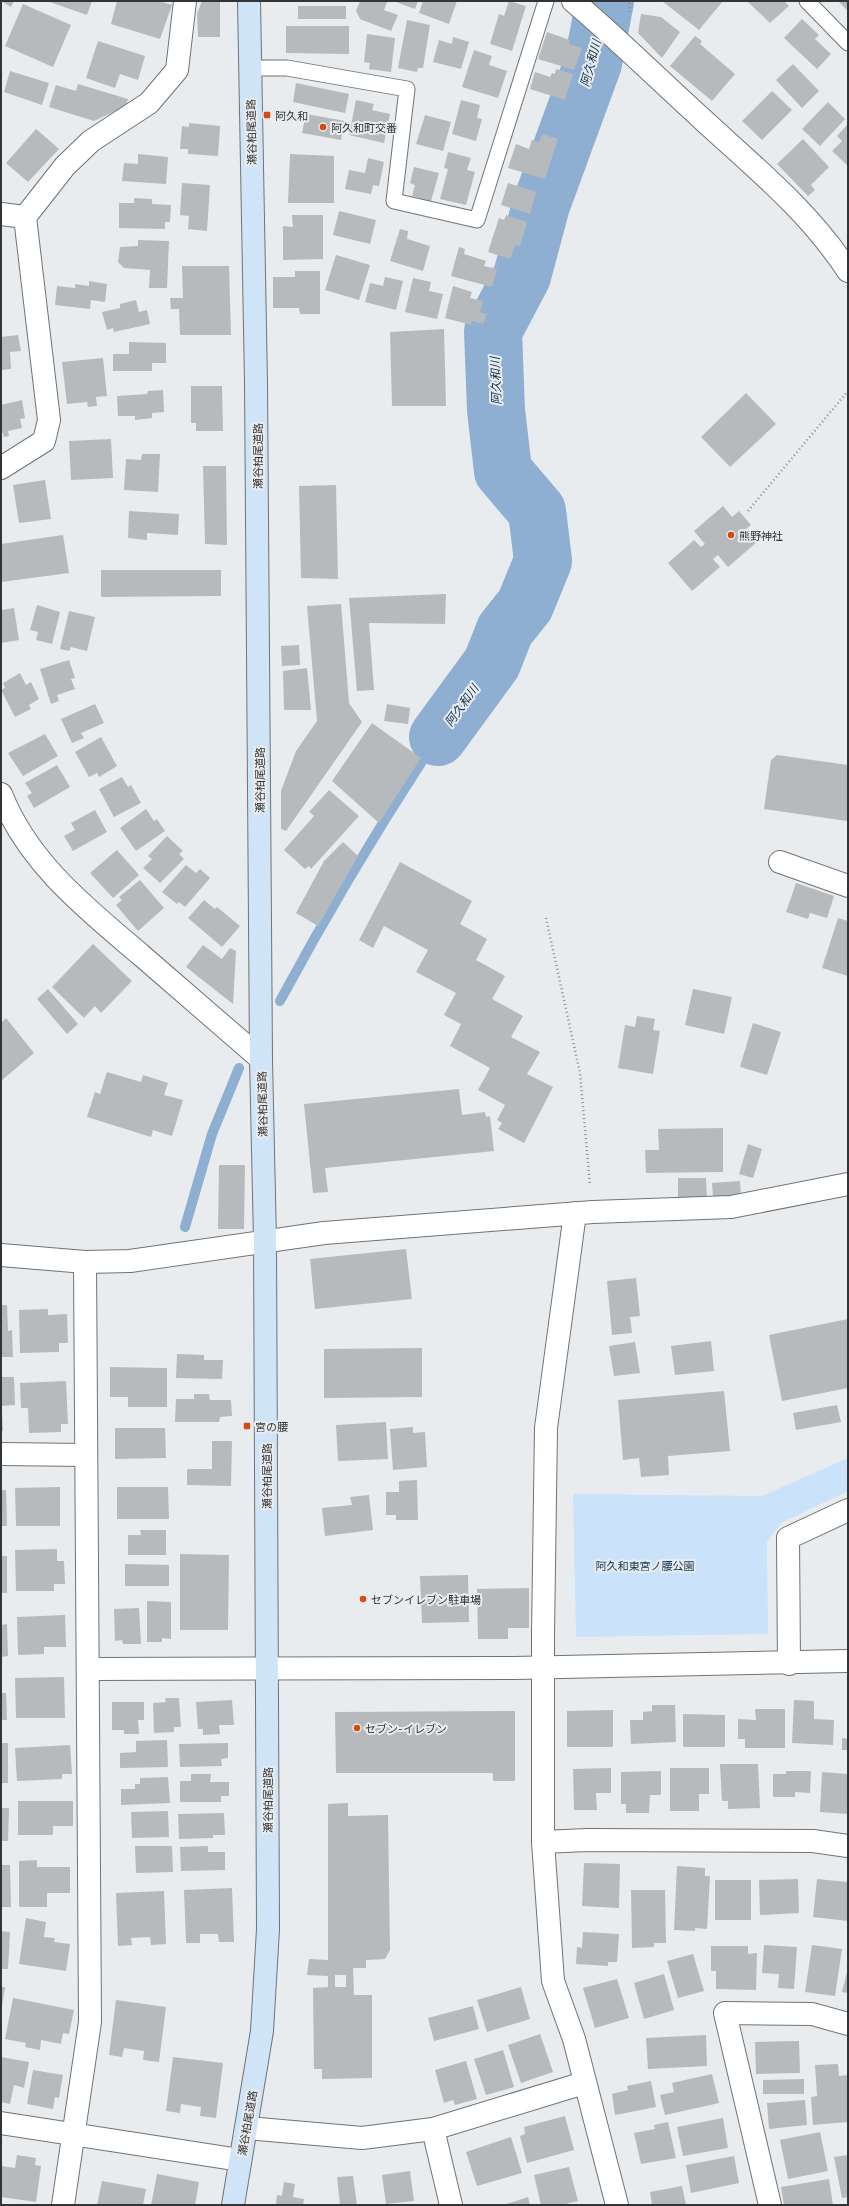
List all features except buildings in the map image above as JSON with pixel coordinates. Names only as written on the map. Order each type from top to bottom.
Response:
[{"type":"main road","name":"瀬谷柏尾道路","points":[[233,2205],[262,2031],[268,1930],[265,1241],[261,1059],[256,383],[249,1]]},
{"type":"street","points":[[1,468],[44,441],[49,420],[25,217],[65,166],[91,141],[149,103],[177,70],[185,1]]},
{"type":"street","points":[[578,6],[619,40],[800,210],[837,254],[848,271]]},
{"type":"street","points":[[1,214],[25,217]]},
{"type":"street","points":[[1,794],[6,807],[31,849],[69,892],[261,1059]]},
{"type":"street","points":[[780,862],[848,886]]},
{"type":"street","points":[[1,1255],[86,1262],[130,1261],[324,1233],[584,1213],[730,1207],[848,1184]]},
{"type":"street","points":[[584,1213],[546,1428],[543,1842],[553,1981],[574,2039],[584,2083],[617,2205]]},
{"type":"street","points":[[63,2205],[90,2022],[86,1262]]},
{"type":"street","points":[[1,1454],[86,1455]]},
{"type":"street","points":[[789,1664],[788,1538],[848,1510]]},
{"type":"street","points":[[88,1669],[544,1668],[789,1664],[848,1661]]},
{"type":"street","points":[[543,1842],[587,1840],[813,1841],[848,1846]]},
{"type":"street","points":[[770,2205],[725,2013],[812,2014],[848,2024]]},
{"type":"street","points":[[247,2128],[362,2138],[433,2129],[584,2083]]},
{"type":"street","points":[[1,2123],[240,2160]]},
{"type":"street","points":[[433,2129],[451,2205]]},
{"type":"lane","points":[[250,68],[287,68],[406,89],[394,201],[477,220],[546,1]]},
{"type":"lane","points":[[807,1],[848,43]]},
{"type":"path","points":[[748,511],[848,391]]},
{"type":"path","points":[[546,918],[580,1073],[584,1213]]},
{"type":"green space","name":"阿久和東宮ノ腰公園","points":[[848,1458],[848,1491],[781,1523],[767,1542],[768,1634],[576,1637],[573,1494],[762,1496]]},
{"type":"waterway","name":"阿久和川","points":[[438,737],[492,663],[505,630],[525,605],[543,561],[537,511],[503,471],[496,410],[493,331],[522,276],[541,205],[593,63],[605,1]]},
{"type":"waterway","points":[[280,1001],[317,933],[356,867],[438,737]]},
{"type":"waterway","points":[[185,1227],[212,1134],[239,1068]]},
{"type":"place","name":"阿久和","points":[[267,115]]},
{"type":"place","name":"阿久和町交番","points":[[323,127]]},
{"type":"place","name":"熊野神社","points":[[731,535]]},
{"type":"place","name":"宮の腰","points":[[247,1426]]},
{"type":"place","name":"セブンイレブン駐車場","points":[[363,1599]]},
{"type":"place","name":"セブン-イレブン","points":[[357,1728]]}]
